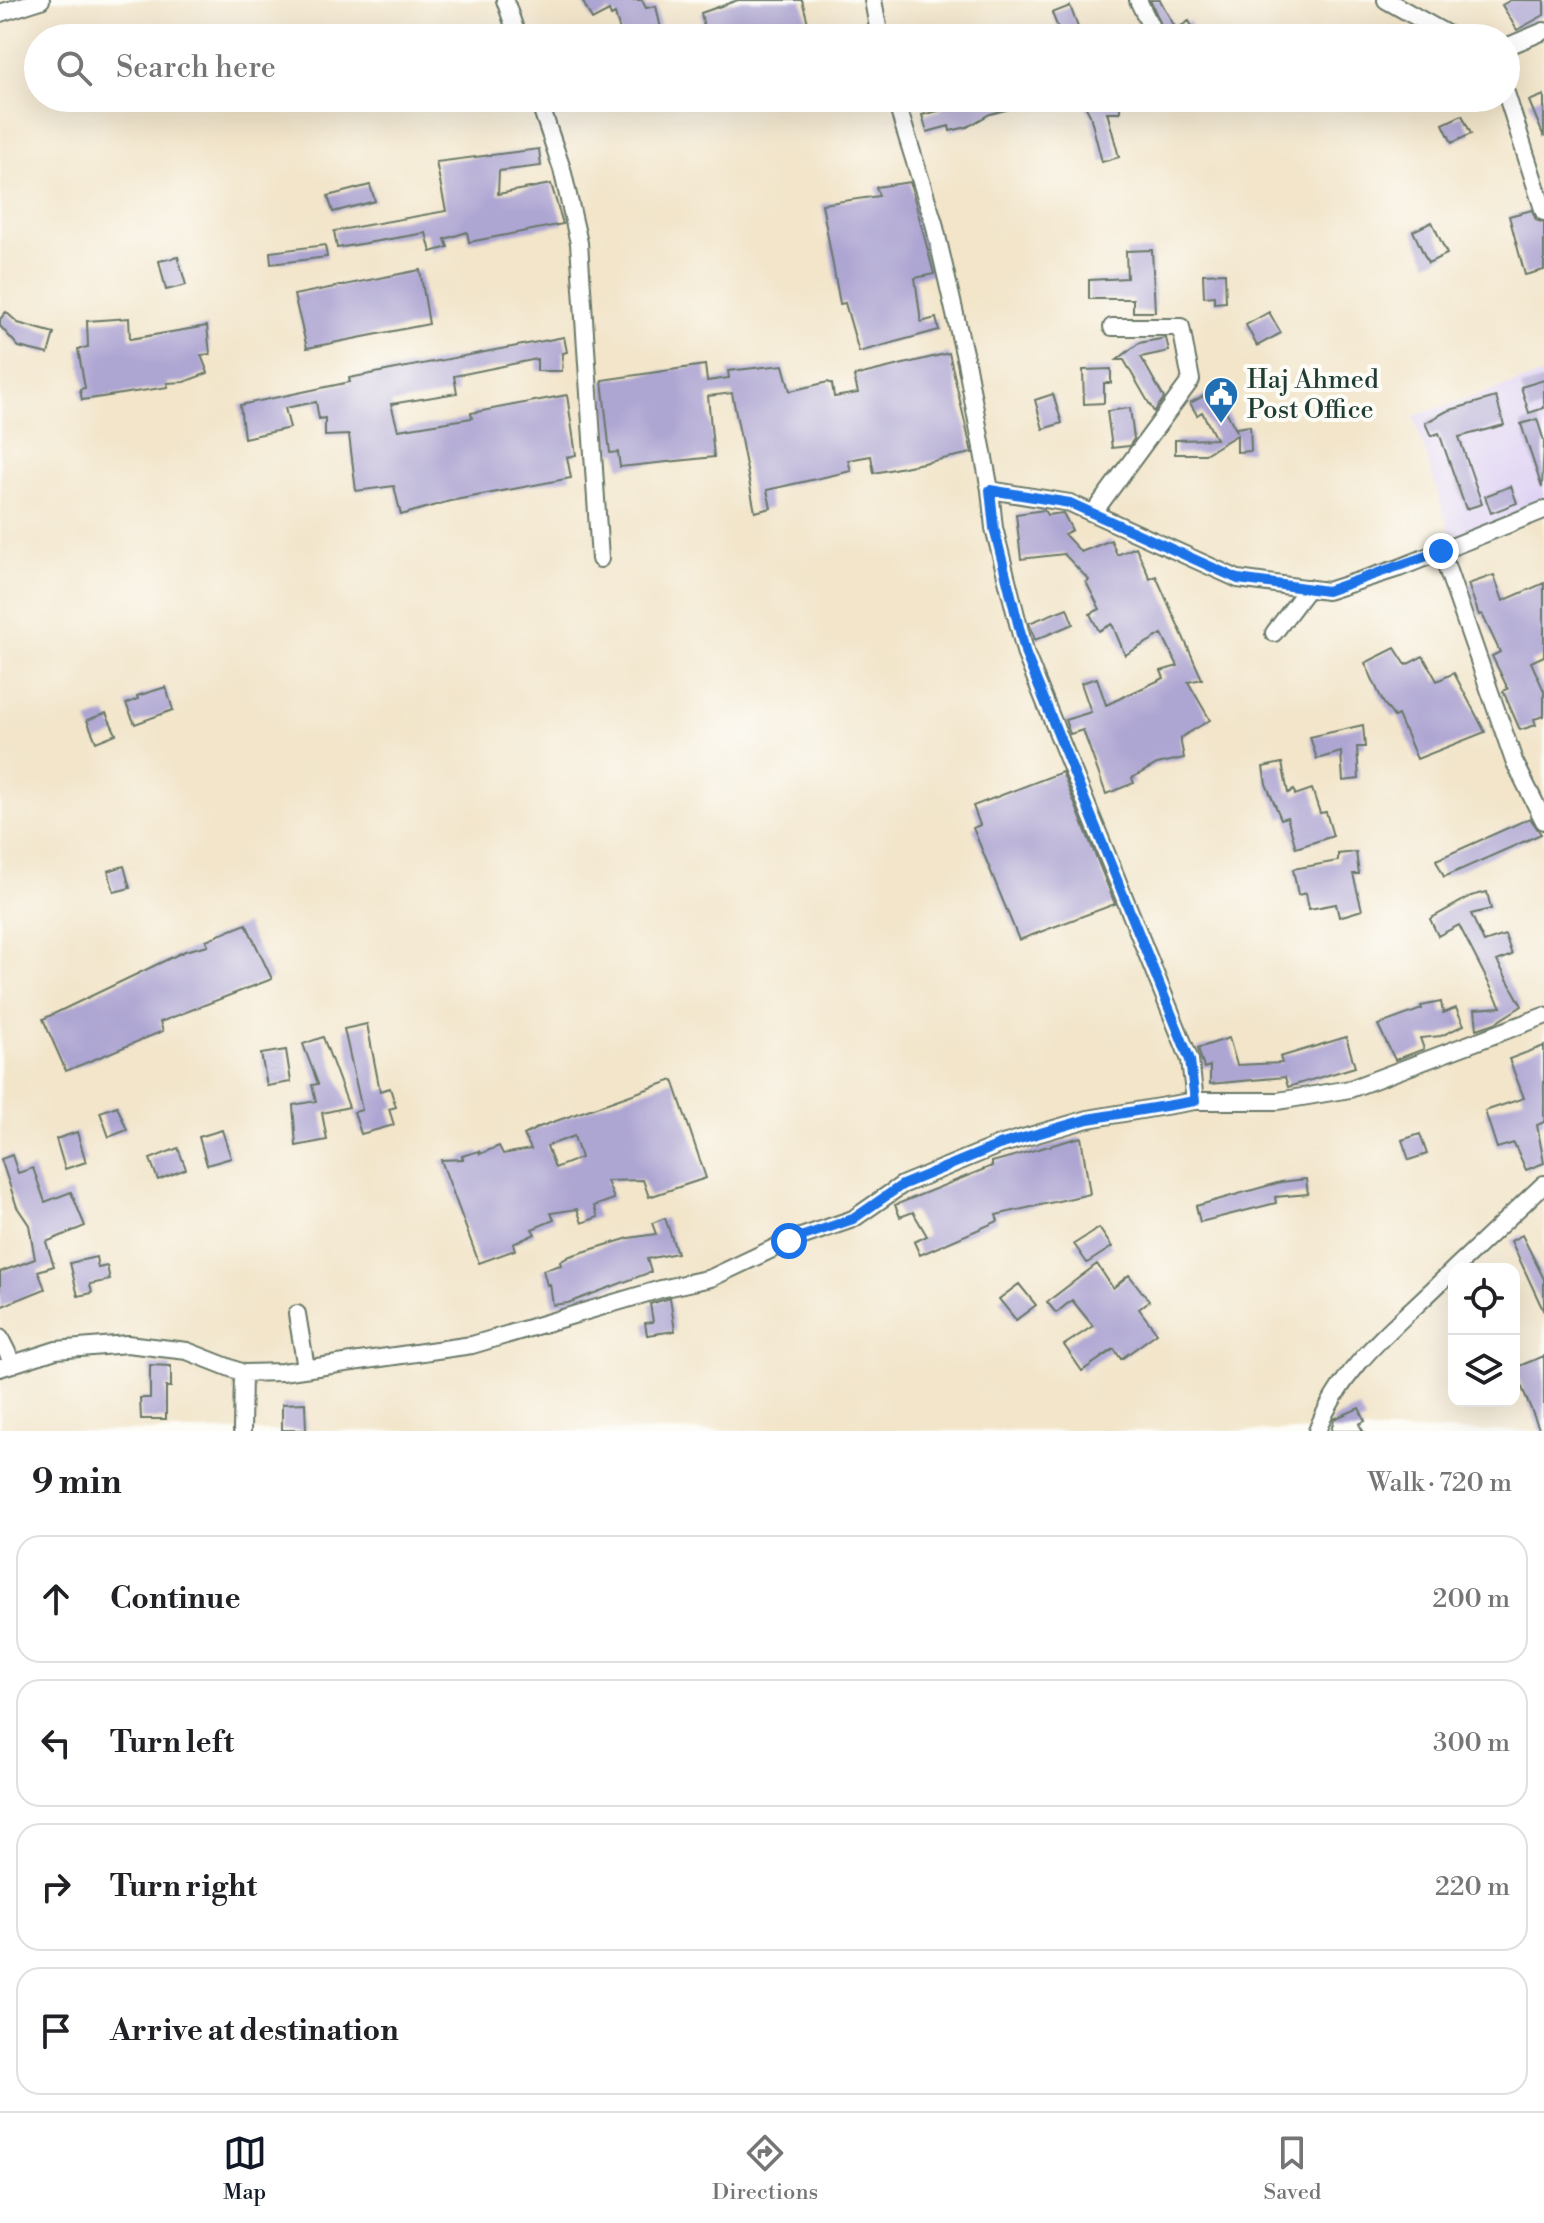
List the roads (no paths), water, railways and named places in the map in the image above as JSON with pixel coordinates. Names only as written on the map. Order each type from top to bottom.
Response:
[{"type":"street","points":[[0,13],[41,0]]},
{"type":"street","points":[[505,0],[513,24]]},
{"type":"street","points":[[873,0],[877,24]]},
{"type":"street","points":[[1138,0],[1149,24]]},
{"type":"street","points":[[1386,0],[1429,24]]},
{"type":"street","points":[[1520,41],[1544,31]]},
{"type":"street","points":[[543,112],[562,169],[579,243],[600,559]]},
{"type":"street","points":[[899,112],[934,223],[990,490],[994,528],[1026,655],[1190,1060],[1195,1101]]},
{"type":"street","points":[[1511,112],[1537,201],[1544,212]]},
{"type":"street","points":[[1094,512],[1191,380],[1181,327],[1112,327]]},
{"type":"street","points":[[990,490],[1070,503],[1238,579],[1327,591],[1544,510]]},
{"type":"street","points":[[1441,551],[1514,761],[1544,821]]},
{"type":"street","points":[[1274,633],[1308,588]]},
{"type":"street","points":[[0,1338],[6,1366],[56,1350],[127,1344],[187,1351],[243,1373],[306,1368],[472,1345],[661,1289],[711,1278],[789,1241],[853,1219],[902,1185],[999,1145],[1088,1119],[1195,1101],[1278,1101],[1350,1089],[1544,1016]]},
{"type":"street","points":[[1460,1263],[1544,1184]]},
{"type":"street","points":[[1317,1431],[1324,1412],[1357,1361],[1448,1275]]},
{"type":"street","points":[[297,1314],[306,1368]]},
{"type":"street","points":[[242,1431],[243,1373]]},
{"type":"place","name":"Haj Ahmed Post Office","points":[[1221,425]]}]
